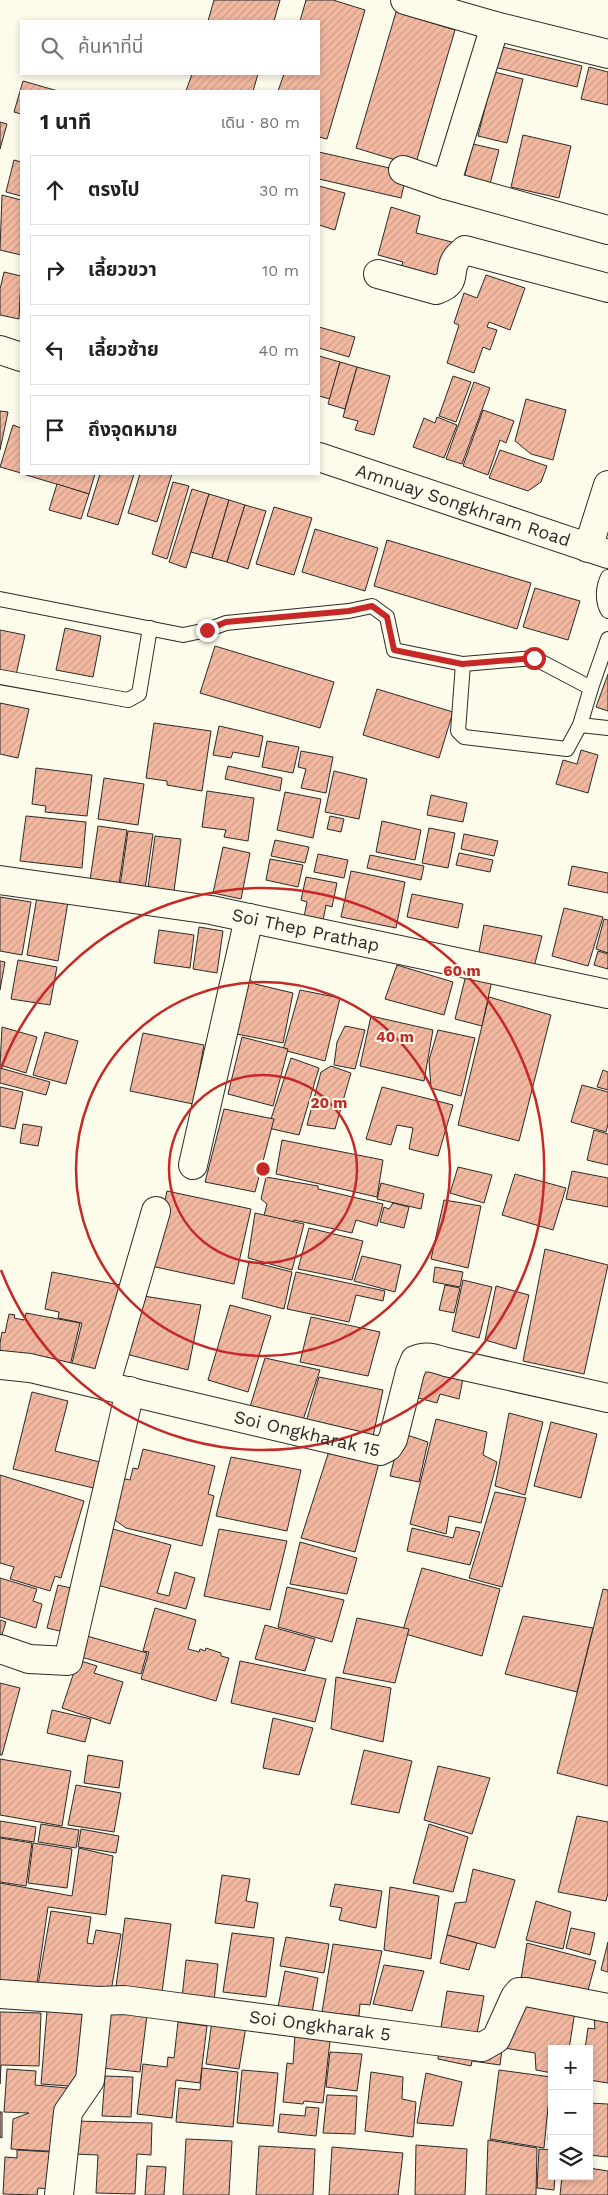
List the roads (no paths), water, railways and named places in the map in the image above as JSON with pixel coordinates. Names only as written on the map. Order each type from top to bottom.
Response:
[{"type":"street","points":[[405,0],[471,10],[495,26],[608,54]]},
{"type":"street","points":[[446,185],[495,26]]},
{"type":"street","points":[[403,170],[446,185],[608,230]]},
{"type":"street","points":[[378,274],[436,290],[444,287],[452,279],[455,260],[465,250],[608,288]]},
{"type":"street","points":[[0,350],[20,357]]},
{"type":"street","name":"Amnuay Songkhram Road","points":[[320,457],[598,551]]},
{"type":"street","points":[[598,551],[608,485]]},
{"type":"street","name":"Soi Thep Prathap","points":[[0,880],[211,910],[608,994]]},
{"type":"street","points":[[193,1165],[249,918]]},
{"type":"street","points":[[0,1649],[29,1659],[68,1660],[117,1388],[156,1211]]},
{"type":"street","name":"Soi Ongkharak 15","points":[[0,1365],[30,1368],[380,1451],[388,1447],[393,1439],[410,1372],[415,1360],[421,1357],[429,1356],[446,1362],[608,1398]]},
{"type":"street","name":"Soi Ongkharak 5","points":[[0,1994],[98,2001],[124,2000],[482,2047],[496,2040],[519,1992],[608,2008]]},
{"type":"street","points":[[59,2195],[68,2112],[90,2080],[98,2001]]},
{"type":"lane","points":[[608,577],[604,587],[608,611]]},
{"type":"lane","points":[[0,599],[183,635],[207,630],[226,622],[349,611],[372,606],[387,617],[394,650],[462,664],[534,658],[591,688]]},
{"type":"lane","points":[[0,677],[128,700],[139,694],[150,628]]},
{"type":"lane","points":[[462,664],[458,731],[464,738],[567,748],[580,725],[608,639]]},
{"type":"lane","points":[[580,725],[608,728]]}]
